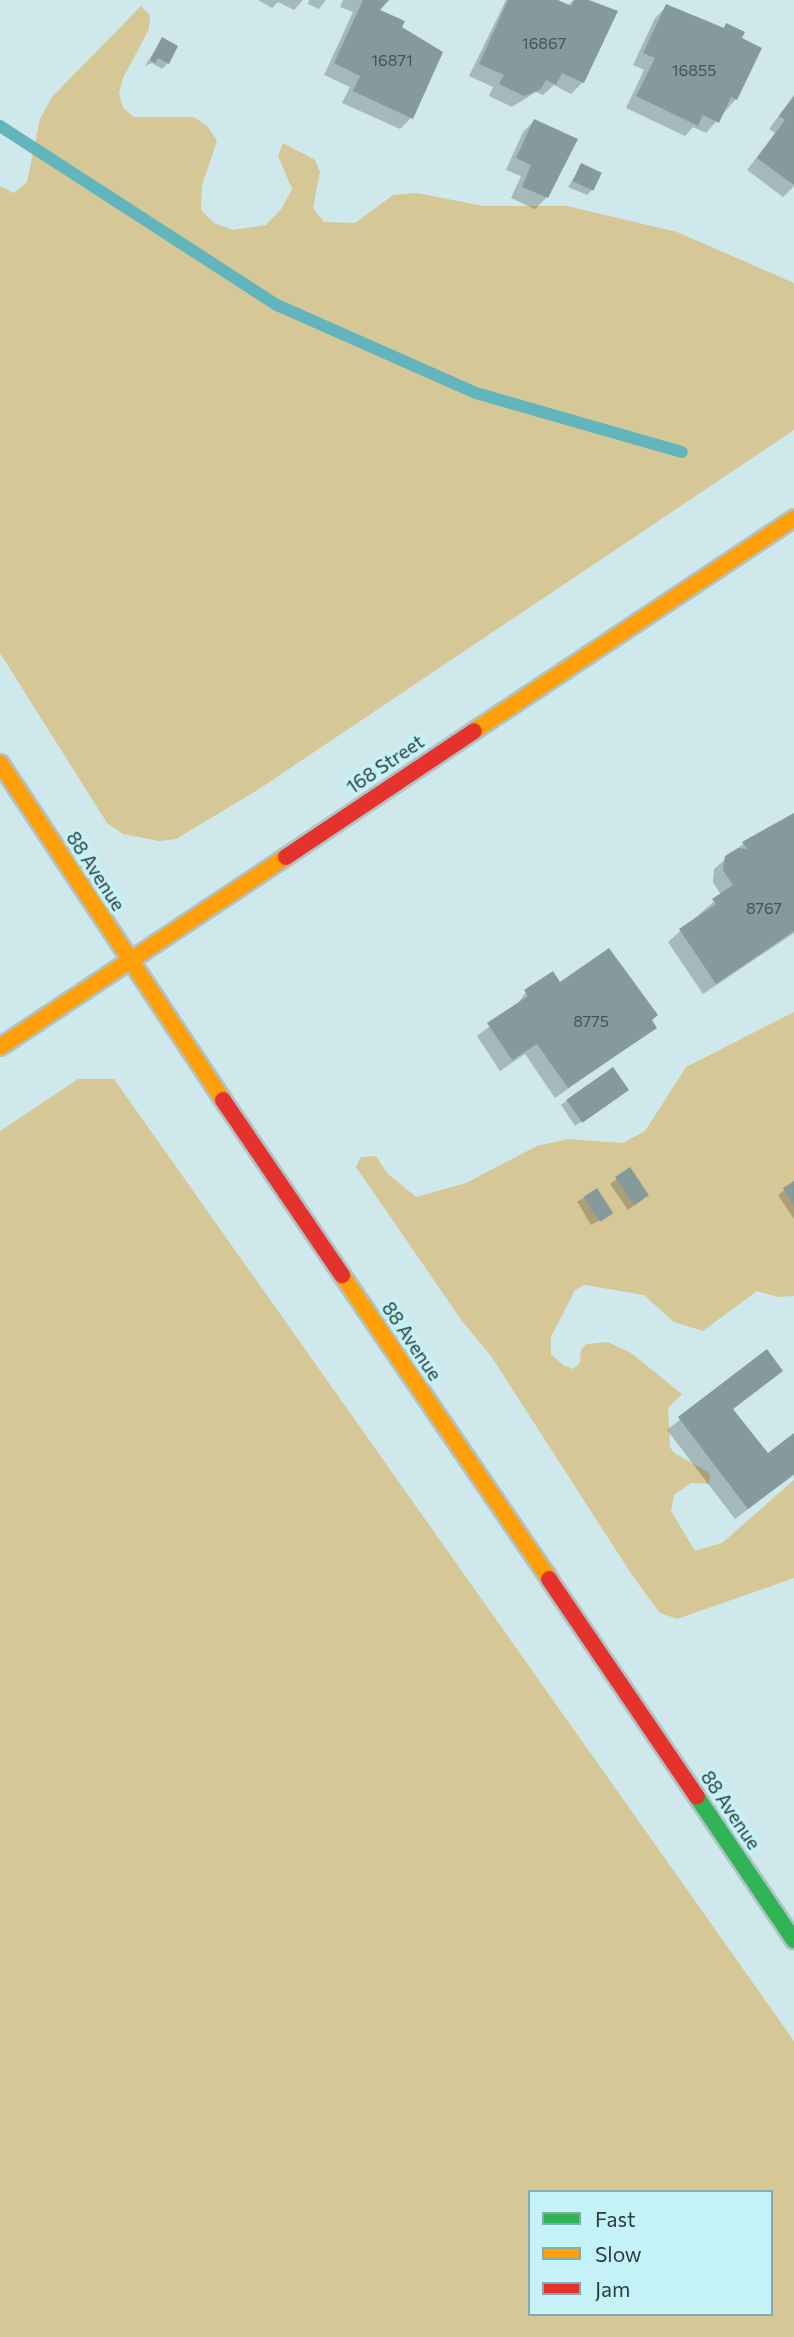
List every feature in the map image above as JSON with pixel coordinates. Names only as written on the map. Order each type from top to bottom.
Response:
[{"type":"main road","name":"168 Street","points":[[0,1048],[129,959],[794,518]]},
{"type":"main road","name":"88 Avenue","points":[[0,763],[129,959],[794,1940]]},
{"type":"shaded area","points":[[141,6],[150,15],[149,29],[123,78],[119,93],[123,108],[134,117],[194,117],[208,127],[217,141],[202,185],[201,210],[214,223],[233,230],[266,225],[282,208],[292,189],[278,156],[283,143],[315,160],[320,172],[313,208],[324,222],[355,223],[393,195],[417,193],[483,206],[567,206],[677,232],[794,283],[794,430],[256,791],[176,839],[159,841],[123,834],[107,823],[0,653],[0,186],[14,193],[27,182],[40,119],[52,97]]},
{"type":"shaded area","points":[[794,1012],[794,1296],[778,1297],[757,1291],[703,1331],[674,1322],[644,1295],[585,1285],[575,1290],[551,1337],[551,1354],[563,1365],[573,1369],[580,1363],[581,1349],[587,1344],[608,1342],[631,1353],[682,1394],[668,1408],[670,1447],[674,1453],[710,1473],[709,1484],[691,1483],[674,1495],[671,1511],[695,1551],[722,1543],[794,1480],[794,1578],[677,1619],[660,1613],[632,1575],[491,1356],[462,1321],[356,1167],[361,1157],[376,1156],[387,1173],[416,1197],[466,1183],[537,1146],[568,1139],[623,1143],[645,1131],[686,1067]]},
{"type":"shaded area","points":[[78,1079],[114,1079],[794,2041],[794,2337],[0,2337],[0,1131]]},
{"type":"building","points":[[363,0],[389,0],[380,10],[405,21],[402,27],[443,52],[413,119],[353,91],[360,76],[334,63]]},
{"type":"building","points":[[508,0],[558,0],[571,6],[574,0],[589,0],[618,11],[584,83],[562,73],[556,85],[546,80],[541,89],[524,96],[499,84],[504,75],[479,64]]},
{"type":"building","points":[[666,4],[724,28],[726,23],[745,32],[742,38],[762,48],[737,100],[731,97],[719,123],[703,115],[698,126],[636,96],[655,58],[643,53]]},
{"type":"building","points":[[162,37],[178,46],[169,64],[158,58],[155,63],[150,60]]},
{"type":"building","points":[[794,96],[794,185],[757,158],[785,120],[779,116]]},
{"type":"building","points":[[534,119],[578,139],[548,198],[522,187],[531,165],[516,158]]},
{"type":"building","points":[[581,163],[602,173],[593,191],[573,181]]},
{"type":"building","points":[[794,813],[794,931],[716,984],[679,929],[716,904],[712,899],[733,885],[723,870],[725,856],[738,848],[747,849],[742,842]]},
{"type":"building","points":[[609,948],[658,1015],[652,1020],[657,1028],[568,1088],[537,1044],[512,1060],[487,1023],[528,996],[524,990],[553,971],[560,982]]},
{"type":"building","points":[[613,1067],[629,1090],[582,1123],[566,1100]]},
{"type":"building","points":[[630,1167],[649,1195],[634,1205],[615,1177]]},
{"type":"building","points":[[794,1181],[794,1205],[783,1188]]},
{"type":"building","points":[[597,1188],[613,1213],[600,1222],[584,1197]]},
{"type":"building","points":[[767,1349],[783,1371],[733,1409],[768,1453],[794,1433],[794,1474],[748,1509],[678,1417]]},
{"type":"waterway","points":[[0,126],[277,305],[476,393],[682,452]]},
{"type":"traffic: fast","points":[[697,1797],[794,1940]]},
{"type":"traffic: slow","points":[[474,731],[794,518]]},
{"type":"traffic: slow","points":[[0,763],[223,1100]]},
{"type":"traffic: slow","points":[[0,1047],[286,857]]},
{"type":"traffic: slow","points":[[342,1275],[549,1579]]},
{"type":"traffic: jam","points":[[286,857],[474,731]]},
{"type":"traffic: jam","points":[[223,1100],[342,1275]]},
{"type":"traffic: jam","points":[[549,1579],[697,1797]]}]
